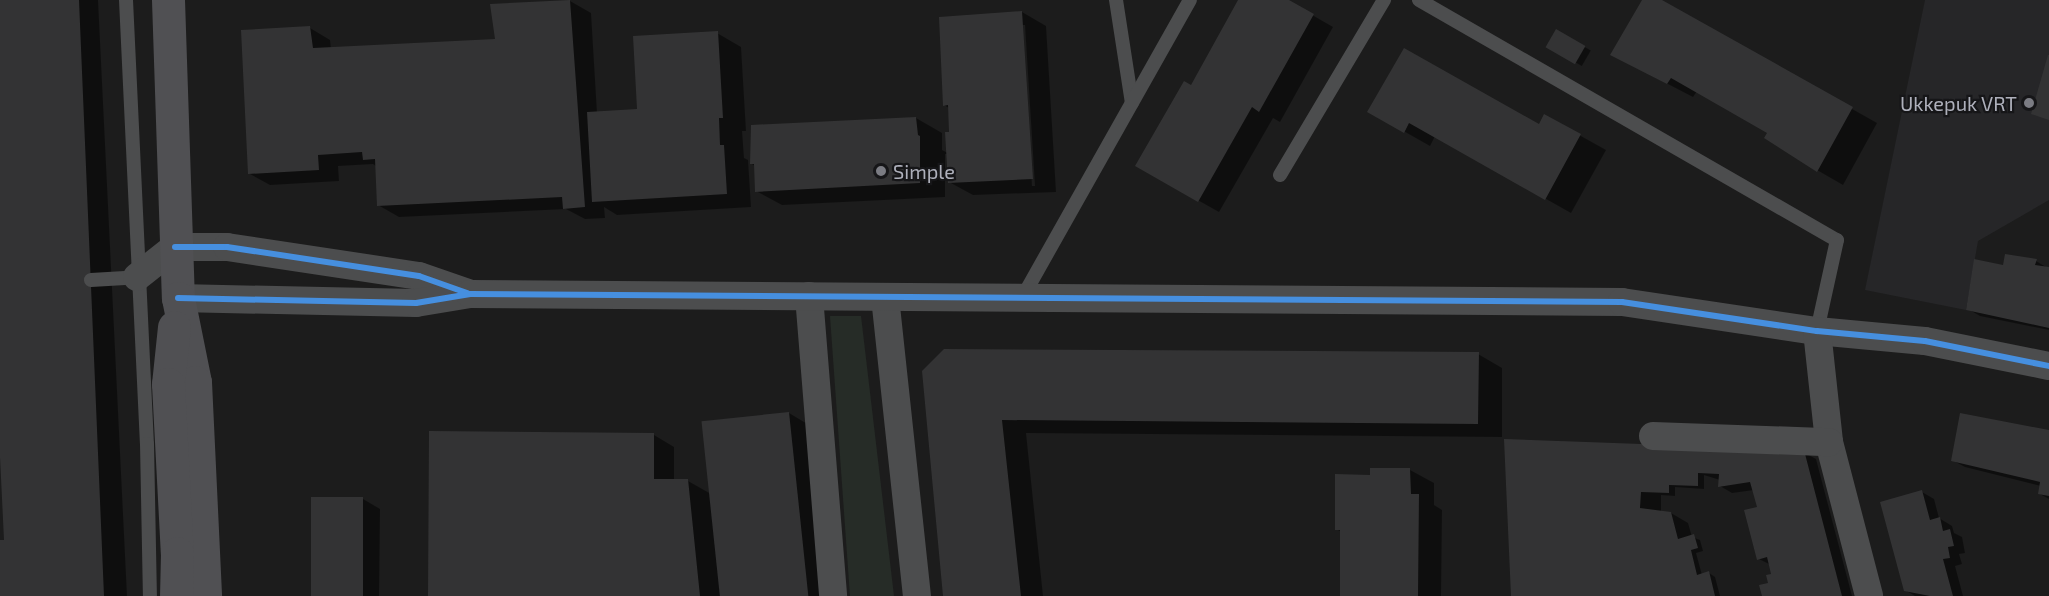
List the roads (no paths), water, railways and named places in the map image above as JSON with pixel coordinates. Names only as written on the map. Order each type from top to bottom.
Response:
[{"type":"street","points":[[168,0],[176,273],[168,384],[177,553],[176,596]]},
{"type":"street","points":[[176,273],[227,247],[419,276],[470,294]]},
{"type":"street","points":[[176,273],[195,382],[205,596]]},
{"type":"street","points":[[138,277],[176,273],[416,303],[470,294],[1622,302],[1817,331],[1925,341],[2049,366]]},
{"type":"street","points":[[809,296],[833,596]]},
{"type":"street","points":[[885,297],[917,596]]},
{"type":"street","points":[[1817,331],[1829,441],[1869,596]]},
{"type":"street","points":[[1653,436],[1829,441]]},
{"type":"lane","points":[[126,0],[147,444],[150,596]]},
{"type":"lane","points":[[1116,0],[1132,103]]},
{"type":"lane","points":[[1022,298],[1190,0]]},
{"type":"lane","points":[[1280,175],[1384,0]]},
{"type":"lane","points":[[1419,0],[1837,240],[1817,331]]},
{"type":"lane","points":[[91,280],[138,277]]},
{"type":"place","name":"Ukkepuk VRT","points":[[2029,103]]},
{"type":"place","name":"Simple","points":[[881,171]]}]
